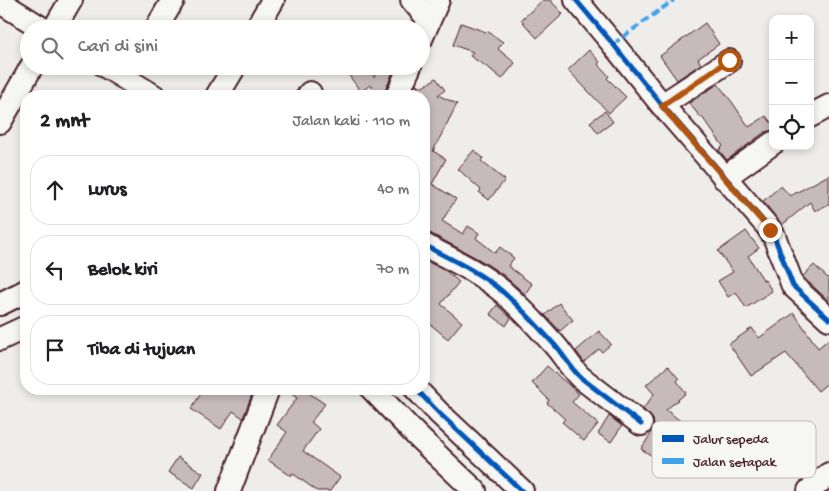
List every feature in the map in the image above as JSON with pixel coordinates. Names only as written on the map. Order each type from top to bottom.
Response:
[{"type":"street","points":[[59,20],[71,0]]},
{"type":"street","points":[[161,20],[173,0]]},
{"type":"street","points":[[261,20],[273,0]]},
{"type":"street","points":[[412,0],[429,20]]},
{"type":"street","points":[[576,0],[662,106],[765,224],[774,236],[793,286],[829,319]]},
{"type":"street","points":[[0,2],[29,20]]},
{"type":"street","points":[[662,106],[729,60]]},
{"type":"street","points":[[0,122],[27,75]]},
{"type":"street","points":[[221,90],[230,75]]},
{"type":"street","points":[[400,90],[406,75]]},
{"type":"street","points":[[126,81],[143,90]]},
{"type":"street","points":[[814,114],[829,106]]},
{"type":"street","points":[[724,178],[769,146]]},
{"type":"street","points":[[430,248],[477,273],[502,291],[553,342],[580,377],[641,424]]},
{"type":"street","points":[[0,304],[20,295]]},
{"type":"street","points":[[0,339],[20,330]]},
{"type":"street","points":[[229,491],[266,395]]},
{"type":"street","points":[[378,395],[417,436],[476,491]]},
{"type":"street","points":[[422,395],[522,491]]},
{"type":"street","points":[[809,491],[829,474]]},
{"type":"building","points":[[543,0],[550,0],[563,14],[537,38],[521,20]]},
{"type":"building","points":[[461,23],[487,31],[503,42],[498,49],[515,63],[502,79],[470,56],[473,52],[453,45]]},
{"type":"building","points":[[705,23],[719,44],[698,59],[701,64],[677,80],[660,56]]},
{"type":"building","points":[[589,50],[609,76],[607,78],[626,97],[609,113],[568,70]]},
{"type":"building","points":[[349,75],[373,75],[374,77],[375,75],[392,75],[385,90],[377,90],[370,85],[364,90],[360,90]]},
{"type":"building","points":[[436,78],[445,90],[438,95],[457,104],[433,151],[446,159],[432,184],[456,199],[442,221],[463,234],[468,226],[479,233],[476,238],[495,253],[500,247],[514,258],[508,266],[532,284],[525,294],[502,274],[482,261],[430,233],[430,90],[419,90],[416,85],[423,87]]},
{"type":"building","points":[[718,84],[749,127],[766,116],[769,120],[769,131],[727,160],[719,150],[723,146],[702,117],[689,103]]},
{"type":"building","points":[[605,111],[613,122],[598,133],[590,122]]},
{"type":"building","points":[[474,150],[483,158],[481,161],[505,180],[489,200],[458,169]]},
{"type":"building","points":[[829,175],[829,204],[815,211],[810,202],[782,225],[763,201],[781,186],[790,196]]},
{"type":"building","points":[[746,231],[759,248],[748,256],[772,291],[746,308],[736,292],[728,297],[718,281],[733,272],[718,251]]},
{"type":"building","points":[[430,263],[446,271],[459,282],[441,304],[462,322],[448,339],[430,324]]},
{"type":"building","points":[[814,265],[829,279],[829,301],[803,276]]},
{"type":"building","points":[[559,303],[573,320],[560,331],[545,315]]},
{"type":"building","points":[[497,305],[511,318],[506,326],[490,314]]},
{"type":"building","points":[[794,313],[818,348],[829,339],[829,382],[818,391],[786,353],[751,376],[729,344],[752,328],[759,338]]},
{"type":"building","points":[[599,331],[611,344],[602,352],[599,349],[584,362],[576,351]]},
{"type":"building","points":[[547,366],[579,394],[572,402],[598,424],[584,441],[562,422],[565,419],[547,403],[549,400],[532,383]]},
{"type":"building","points":[[668,366],[679,379],[677,381],[686,393],[666,410],[681,421],[653,421],[643,409],[654,394],[646,385]]},
{"type":"building","points":[[200,395],[252,395],[243,418],[233,411],[221,429],[191,409]]},
{"type":"building","points":[[293,395],[312,395],[325,404],[311,422],[319,429],[303,451],[340,477],[330,491],[317,491],[292,473],[291,476],[268,460],[287,432],[277,425],[297,398]]},
{"type":"building","points":[[609,416],[622,426],[611,442],[598,434]]},
{"type":"building","points":[[652,432],[652,456],[641,449]]},
{"type":"building","points":[[178,457],[203,473],[194,488],[168,472]]},
{"type":"marked path","points":[[613,44],[674,0]]},
{"type":"cycle path","points":[[576,0],[662,105],[768,227],[774,236],[793,286],[829,319]]},
{"type":"cycle path","points":[[430,248],[475,272],[503,292],[559,350],[580,377],[641,424]]},
{"type":"cycle path","points":[[422,395],[522,491]]},
{"type":"route","points":[[729,60],[662,106],[770,230]]}]
